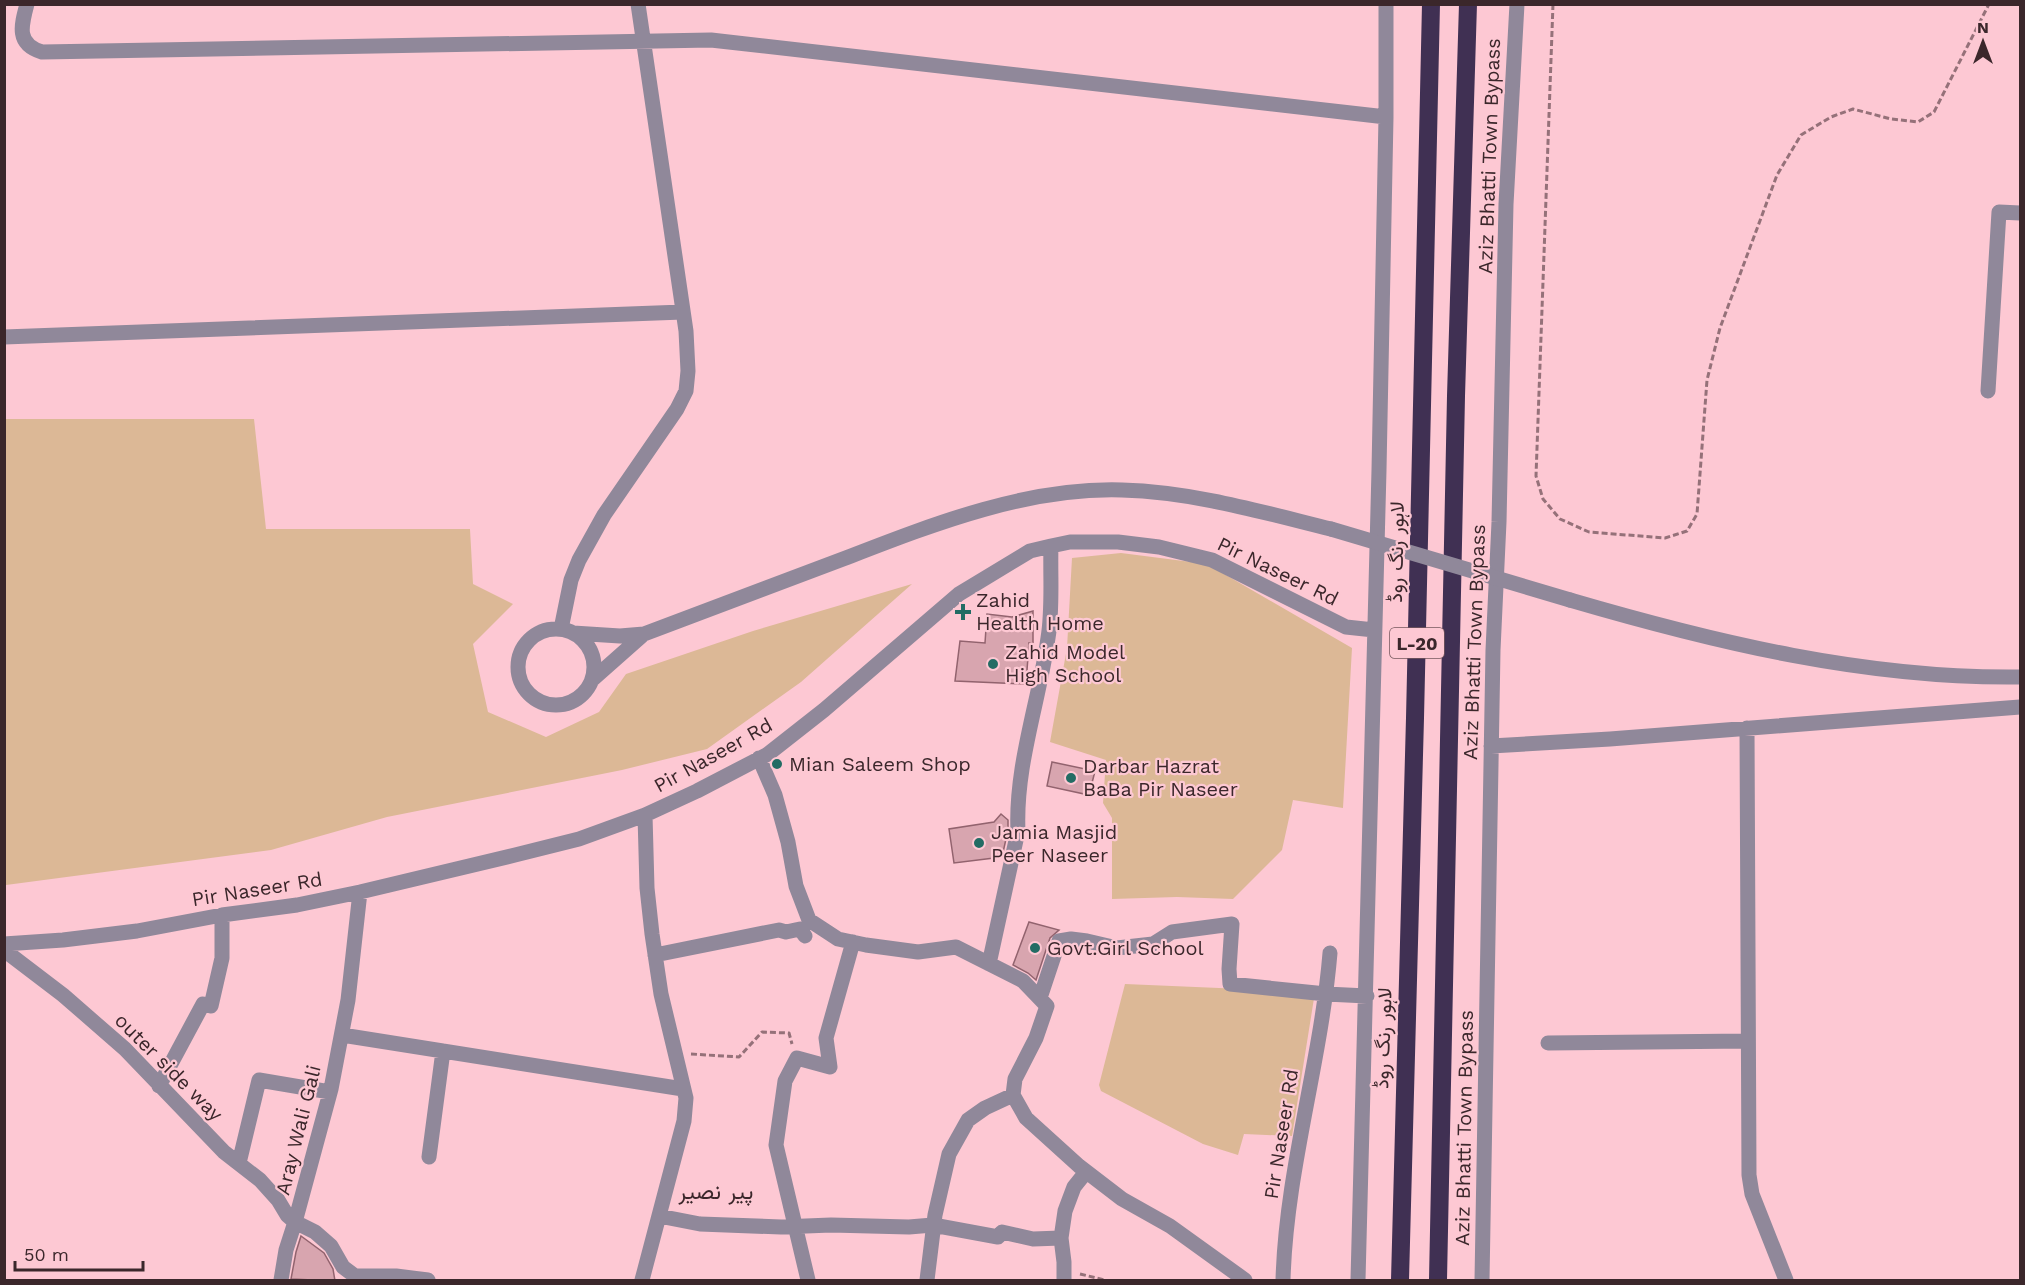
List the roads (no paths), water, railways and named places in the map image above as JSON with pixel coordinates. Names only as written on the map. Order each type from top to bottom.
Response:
[{"type":"highway","name":"لاہور رنگ روڈ","points":[[1400,1281],[1431,4]]},
{"type":"highway","name":"L-20","points":[[1438,1281],[1456,420],[1468,4]]},
{"type":"street","points":[[27,4],[21,32],[26,43],[42,52],[711,40],[1386,117]]},
{"type":"street","points":[[567,631],[569,588],[579,560],[604,515],[666,426],[686,391],[688,371],[683,312],[638,4]]},
{"type":"street","points":[[1358,1281],[1367,996],[1386,117],[1386,4]]},
{"type":"street","name":"Aziz Bhatti Town Bypass","points":[[1482,1281],[1491,746],[1506,204],[1516,4]]},
{"type":"street","points":[[1988,391],[1999,212],[2020,213]]},
{"type":"street","points":[[4,337],[683,312]]},
{"type":"street","points":[[567,631],[582,639],[589,648],[593,658],[592,680],[586,691],[577,699],[566,704],[553,706],[541,703],[522,687],[517,663],[524,646],[537,633],[549,629],[620,636],[644,634],[925,528],[1036,498],[1073,492],[1120,489],[1167,492],[1211,499],[1331,529],[1670,629],[1764,650],[1893,672],[1961,677],[2020,677]]},
{"type":"street","name":"Pir Naseer Rd","points":[[4,944],[137,931],[222,915],[297,905],[579,839],[645,815],[768,754],[824,710],[959,594],[1029,551],[1070,542],[1118,542],[1159,547],[1212,560],[1346,627],[1374,630]]},
{"type":"street","points":[[989,964],[1018,831],[1017,815],[1023,768],[1049,636],[1051,546]]},
{"type":"street","points":[[592,680],[644,634]]},
{"type":"street","points":[[1491,746],[2020,707]]},
{"type":"street","points":[[1747,728],[1749,1175],[1752,1194],[1786,1281]]},
{"type":"street","points":[[759,758],[775,795],[788,842],[796,886],[809,920],[838,939],[853,942],[918,952],[956,947],[1023,981],[1047,1006],[1036,1038],[1015,1079],[1013,1095],[1026,1118],[1086,1172],[1122,1199],[1170,1226],[1245,1281]]},
{"type":"street","points":[[642,1281],[684,1120],[686,1098],[674,1054],[655,955],[647,888],[645,815]]},
{"type":"street","name":"Aray Wali Gali","points":[[360,892],[342,1035],[330,1092],[295,1222],[315,1232],[332,1246],[346,1275],[396,1276],[428,1281]]},
{"type":"street","points":[[159,1086],[203,1004],[211,1006],[222,958],[222,915]]},
{"type":"street","points":[[1040,998],[1059,941],[1079,940],[1117,948],[1153,944],[1172,932],[1232,924],[1230,984],[1367,996]]},
{"type":"street","points":[[655,955],[779,930],[786,932],[800,929],[805,936]]},
{"type":"street","points":[[808,1281],[776,1144],[785,1081],[797,1058],[830,1067],[826,1038],[853,942]]},
{"type":"street","name":"outer side way","points":[[4,950],[63,995],[125,1049],[224,1152],[260,1180],[295,1222]]},
{"type":"street","name":"Pir Naseer Rd","points":[[1282,1281],[1298,1151],[1326,994],[1330,953]]},
{"type":"street","points":[[342,1035],[683,1089]]},
{"type":"street","points":[[1548,1043],[1748,1041]]},
{"type":"street","points":[[429,1157],[443,1051]]},
{"type":"street","points":[[239,1163],[259,1080],[330,1092]]},
{"type":"street","points":[[927,1281],[933,1225],[940,1185],[949,1154],[968,1120],[985,1108],[1013,1095]]},
{"type":"street","points":[[1064,1275],[1061,1238],[1065,1211],[1074,1187],[1086,1172]]},
{"type":"street","points":[[659,1216],[700,1224],[795,1227],[933,1225],[998,1238],[1002,1232],[1033,1239],[1061,1238]]},
{"type":"street","points":[[281,1281],[286,1250],[295,1222]]},
{"type":"place","name":"Zahid Health Home","points":[[963,612]]},
{"type":"place","name":"Zahid Model High School","points":[[993,664]]},
{"type":"place","name":"Mian Saleem Shop","points":[[777,764]]},
{"type":"place","name":"Darbar Hazrat BaBa Pir Naseer","points":[[1071,778]]},
{"type":"place","name":"Jamia Masjid Peer Naseer","points":[[979,843]]},
{"type":"place","name":"Govt.Girl School","points":[[1035,948]]},
{"type":"district","name":"پیر نصیر","points":[[716,1191]]}]
